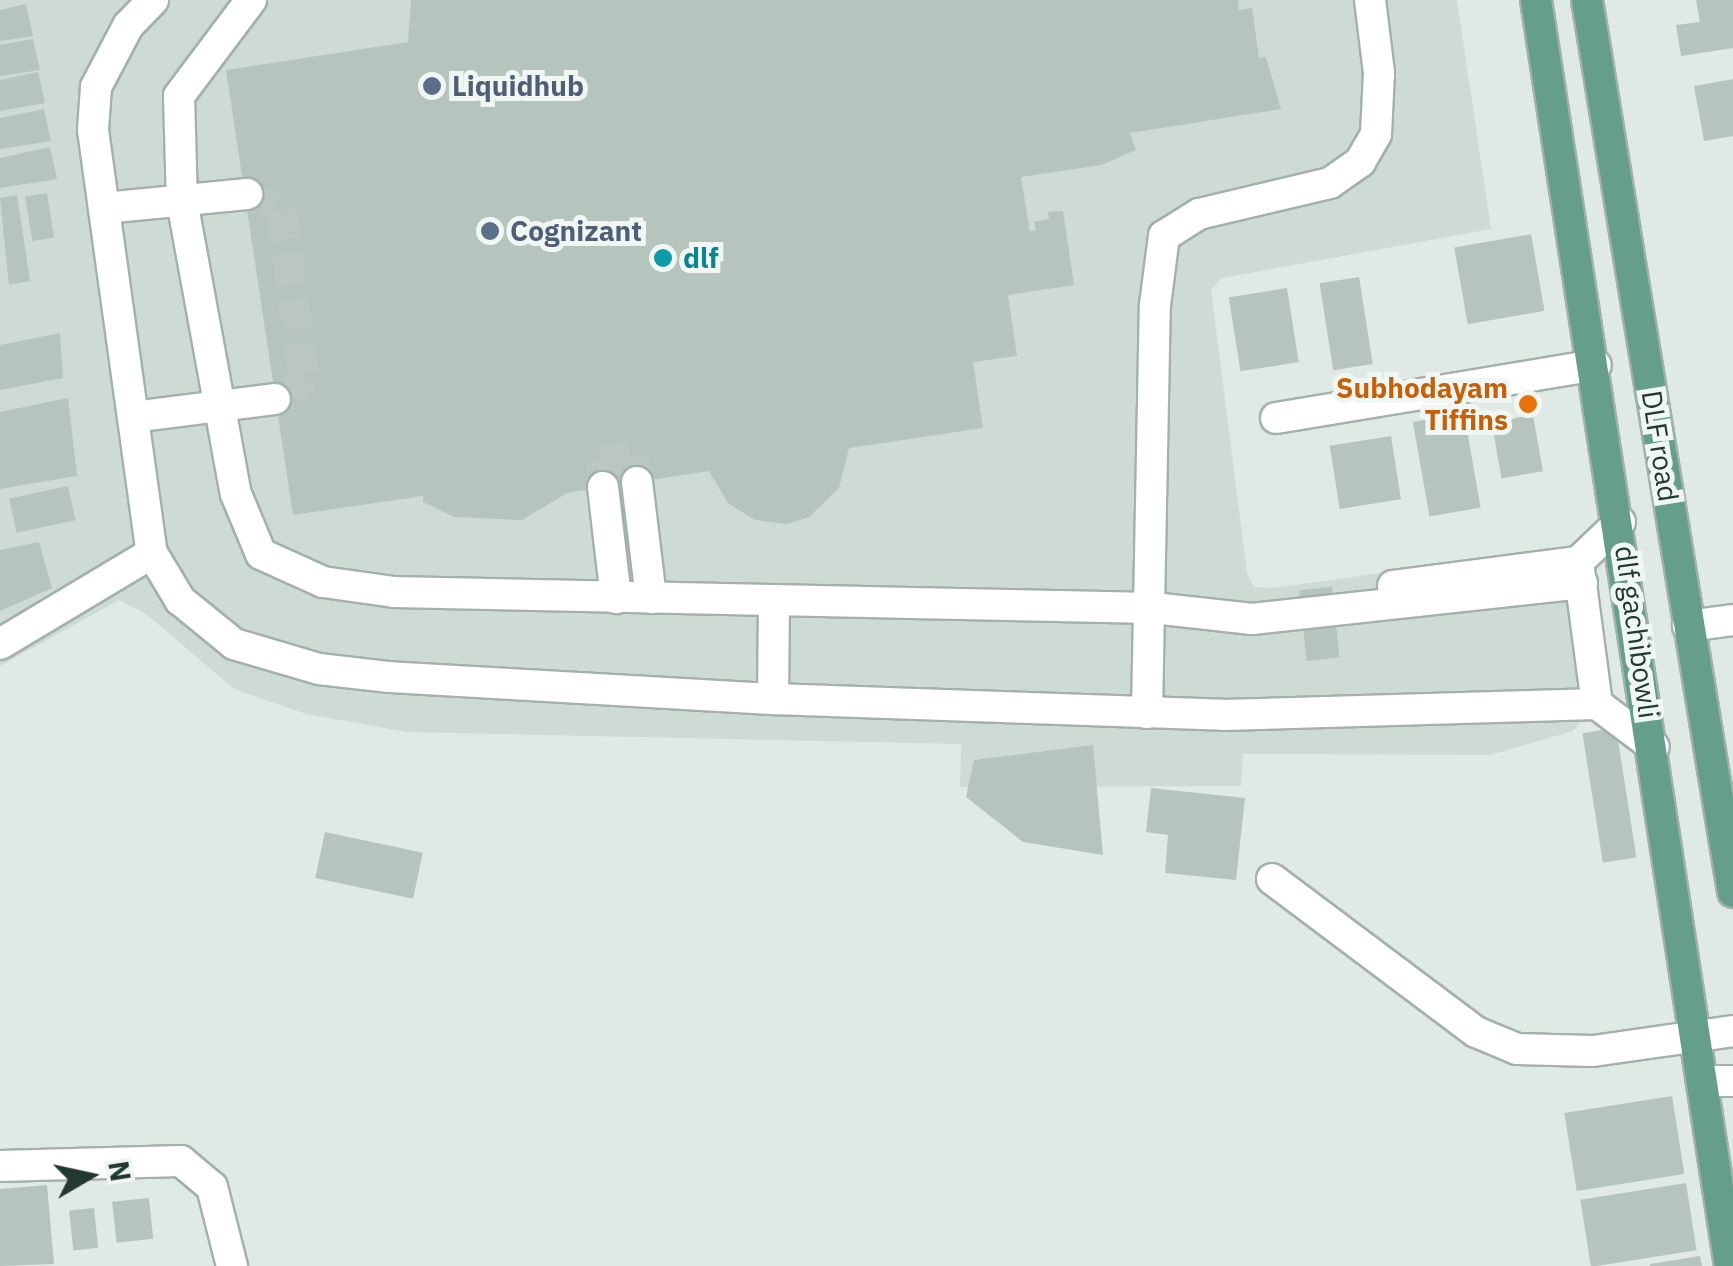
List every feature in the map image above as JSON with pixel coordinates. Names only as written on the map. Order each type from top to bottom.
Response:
[{"type":"main road","name":"dlf gachibowli","points":[[1536,0],[1596,364],[1730,1266]]},
{"type":"main road","name":"DLF road","points":[[1587,0],[1733,892]]},
{"type":"street","points":[[153,0],[128,26],[96,87],[94,130],[152,553],[180,600],[234,644],[318,669],[773,699],[1147,713],[1597,704],[1654,746]]},
{"type":"street","points":[[251,0],[179,96],[182,201],[236,494],[261,554],[323,582],[394,592],[1152,608],[1255,618],[1582,582]]},
{"type":"street","points":[[1147,713],[1155,305],[1164,236],[1198,214],[1330,183],[1360,162],[1377,118],[1380,73],[1370,0]]},
{"type":"street","points":[[104,208],[247,194]]},
{"type":"street","points":[[1276,418],[1596,364]]},
{"type":"street","points":[[133,416],[275,399]]},
{"type":"street","points":[[637,482],[651,598]]},
{"type":"street","points":[[604,487],[616,598]]},
{"type":"street","points":[[1597,704],[1582,582],[1620,522]]},
{"type":"street","points":[[0,644],[152,553]]},
{"type":"street","points":[[773,699],[774,600]]},
{"type":"street","points":[[1688,626],[1733,620]]},
{"type":"street","points":[[1272,879],[1476,1032],[1517,1048],[1593,1051],[1694,1032],[1733,1031]]},
{"type":"street","points":[[1702,1081],[1733,1081]]},
{"type":"street","points":[[0,1166],[181,1162],[212,1186],[232,1266]]},
{"type":"shaded area","points":[[0,0],[1457,0],[1491,229],[1222,278],[1211,289],[1247,573],[1254,587],[1273,588],[1560,548],[1588,714],[1573,731],[1490,755],[1243,754],[1241,786],[960,787],[961,744],[407,732],[306,714],[234,689],[146,614],[119,600],[0,666]]},
{"type":"building","name":"dlf","points":[[411,0],[1238,0],[1239,10],[1252,8],[1259,58],[1266,57],[1281,109],[1130,133],[1136,150],[1101,165],[1021,177],[1030,231],[1036,230],[1034,222],[1049,219],[1048,212],[1063,211],[1074,285],[1008,295],[1017,356],[973,362],[983,428],[849,448],[839,488],[809,517],[787,524],[755,520],[728,503],[709,471],[567,493],[522,520],[454,517],[423,502],[423,496],[293,515],[226,70],[408,42]]},
{"type":"building","points":[[1696,0],[1733,0],[1733,48],[1681,56],[1676,25],[1700,22]]},
{"type":"building","points":[[26,4],[33,36],[0,41],[0,10]]},
{"type":"building","points":[[33,39],[40,70],[0,76],[0,45]]},
{"type":"building","points":[[38,72],[45,103],[0,111],[0,80]]},
{"type":"building","points":[[1733,79],[1733,136],[1704,141],[1694,86]]},
{"type":"building","points":[[44,109],[51,141],[0,149],[0,118]]},
{"type":"building","points":[[50,147],[57,179],[0,188],[0,158]]},
{"type":"building","points":[[47,193],[54,237],[32,241],[25,196]]},
{"type":"building","points":[[17,195],[30,281],[9,285],[0,198]]},
{"type":"building","points":[[1531,234],[1545,311],[1468,324],[1454,248]]},
{"type":"building","points":[[1359,277],[1373,364],[1333,370],[1319,283]]},
{"type":"building","points":[[1287,288],[1299,362],[1240,371],[1229,297]]},
{"type":"building","points":[[60,333],[63,378],[0,390],[0,345]]},
{"type":"building","points":[[68,398],[77,476],[0,489],[0,412]]},
{"type":"building","points":[[1464,413],[1481,508],[1429,517],[1413,422]]},
{"type":"building","points":[[1533,415],[1543,471],[1502,478],[1492,422]]},
{"type":"building","points":[[1391,436],[1401,499],[1340,509],[1330,446]]},
{"type":"building","points":[[68,486],[75,520],[17,533],[9,498]]},
{"type":"building","points":[[39,542],[52,588],[0,611],[0,550]]},
{"type":"building","points":[[1332,587],[1339,658],[1307,661],[1299,590]]},
{"type":"building","points":[[1616,728],[1636,857],[1603,863],[1582,733]]},
{"type":"building","points":[[1093,745],[1103,855],[1023,842],[966,797],[974,760]]},
{"type":"building","points":[[1151,788],[1245,798],[1236,880],[1165,873],[1168,835],[1146,832]]},
{"type":"building","points":[[325,832],[423,853],[413,899],[315,878]]},
{"type":"building","points":[[1672,1096],[1684,1174],[1577,1191],[1564,1113]]},
{"type":"building","points":[[1686,1183],[1697,1250],[1591,1266],[1580,1200]]},
{"type":"building","points":[[47,1185],[54,1264],[0,1266],[0,1189]]},
{"type":"building","points":[[149,1198],[153,1239],[116,1243],[112,1202]]},
{"type":"building","points":[[94,1208],[98,1248],[73,1250],[69,1211]]},
{"type":"building","points":[[1700,1256],[1702,1266],[1650,1266],[1650,1264]]},
{"type":"tunnel","points":[[247,194],[281,210],[304,376],[293,396],[275,399]]},
{"type":"tunnel","points":[[603,487],[601,461],[633,456],[637,482]]},
{"type":"place","name":"Liquidhub","points":[[432,86]]},
{"type":"place","name":"Cognizant","points":[[490,231]]},
{"type":"place","name":"dlf","points":[[663,258]]},
{"type":"place","name":"Subhodayam Tiffins","points":[[1528,404]]}]
